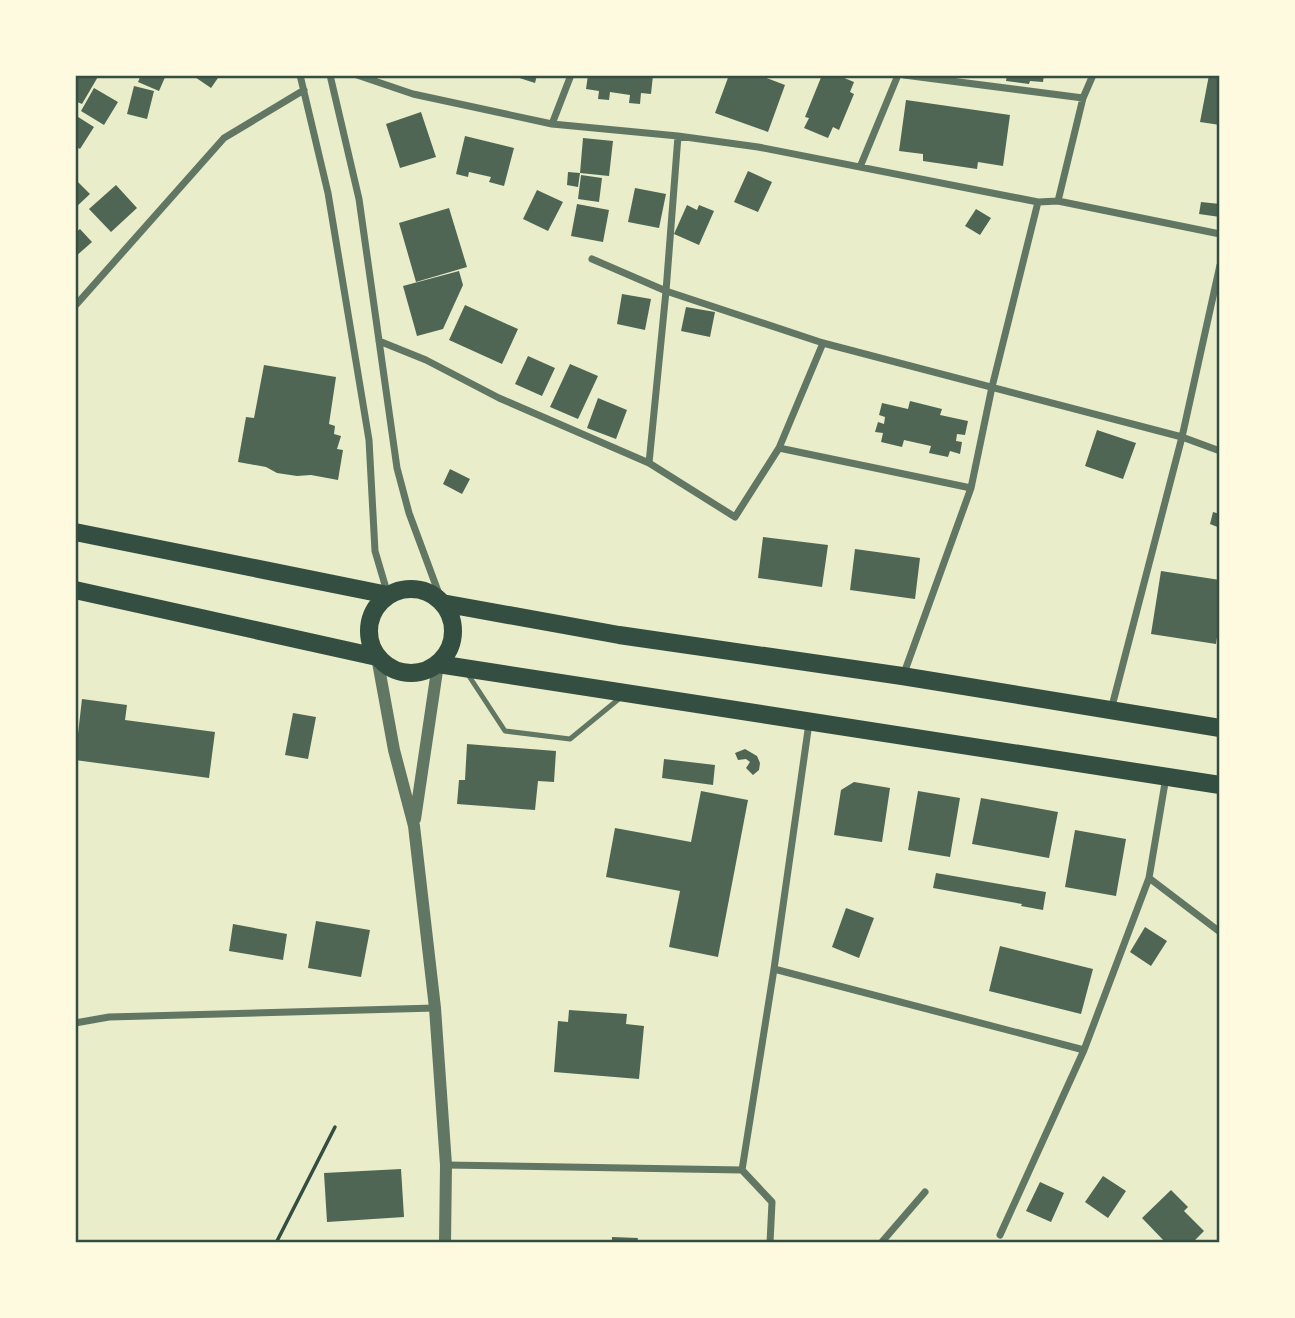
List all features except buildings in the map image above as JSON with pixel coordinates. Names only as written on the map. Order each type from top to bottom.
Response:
[{"type":"main road","points":[[75,532],[388,596]]},
{"type":"main road","points":[[414,589],[427,592],[442,603],[453,621],[454,635],[450,648],[438,664],[416,673],[402,673],[388,667],[377,657],[370,644],[369,629],[371,616],[378,604],[401,590],[414,589]]},
{"type":"main road","points":[[75,590],[377,657]]},
{"type":"main road","points":[[442,603],[619,635],[902,676],[1220,728]]},
{"type":"main road","points":[[438,664],[1220,785]]},
{"type":"street","points":[[300,75],[328,193],[369,440],[375,551],[388,596]]},
{"type":"street","points":[[330,75],[359,199],[397,468],[409,513],[442,603]]},
{"type":"street","points":[[357,75],[413,94],[552,124],[758,146],[1038,202],[1058,201],[1220,234]]},
{"type":"street","points":[[552,124],[571,75]]},
{"type":"street","points":[[860,167],[898,75]]},
{"type":"street","points":[[904,75],[1083,98]]},
{"type":"street","points":[[1058,201],[1083,98],[1093,75]]},
{"type":"street","points":[[75,306],[224,138],[304,90]]},
{"type":"street","points":[[649,463],[678,136]]},
{"type":"street","points":[[902,676],[971,488],[992,387],[1038,202]]},
{"type":"street","points":[[592,259],[666,291],[823,343],[1182,437],[1220,451]]},
{"type":"street","points":[[1111,710],[1182,437],[1220,265]]},
{"type":"street","points":[[379,341],[426,360],[499,398],[649,463],[734,517],[779,448],[823,343]]},
{"type":"street","points":[[779,448],[971,488]]},
{"type":"street","points":[[377,657],[394,750],[414,826],[435,1008],[446,1165],[445,1243]]},
{"type":"street","points":[[414,826],[438,664]]},
{"type":"street","points":[[742,1170],[809,720]]},
{"type":"street","points":[[1000,1235],[1084,1050],[1149,878],[1166,776]]},
{"type":"street","points":[[1149,878],[1220,932]]},
{"type":"street","points":[[774,969],[1084,1050]]},
{"type":"street","points":[[75,1023],[109,1017],[435,1008]]},
{"type":"street","points":[[446,1165],[742,1170],[772,1202],[770,1243]]},
{"type":"street","points":[[881,1243],[925,1192]]},
{"type":"lane","points":[[463,668],[505,731],[570,739],[627,692]]},
{"type":"path","points":[[276,1243],[335,1127]]}]
